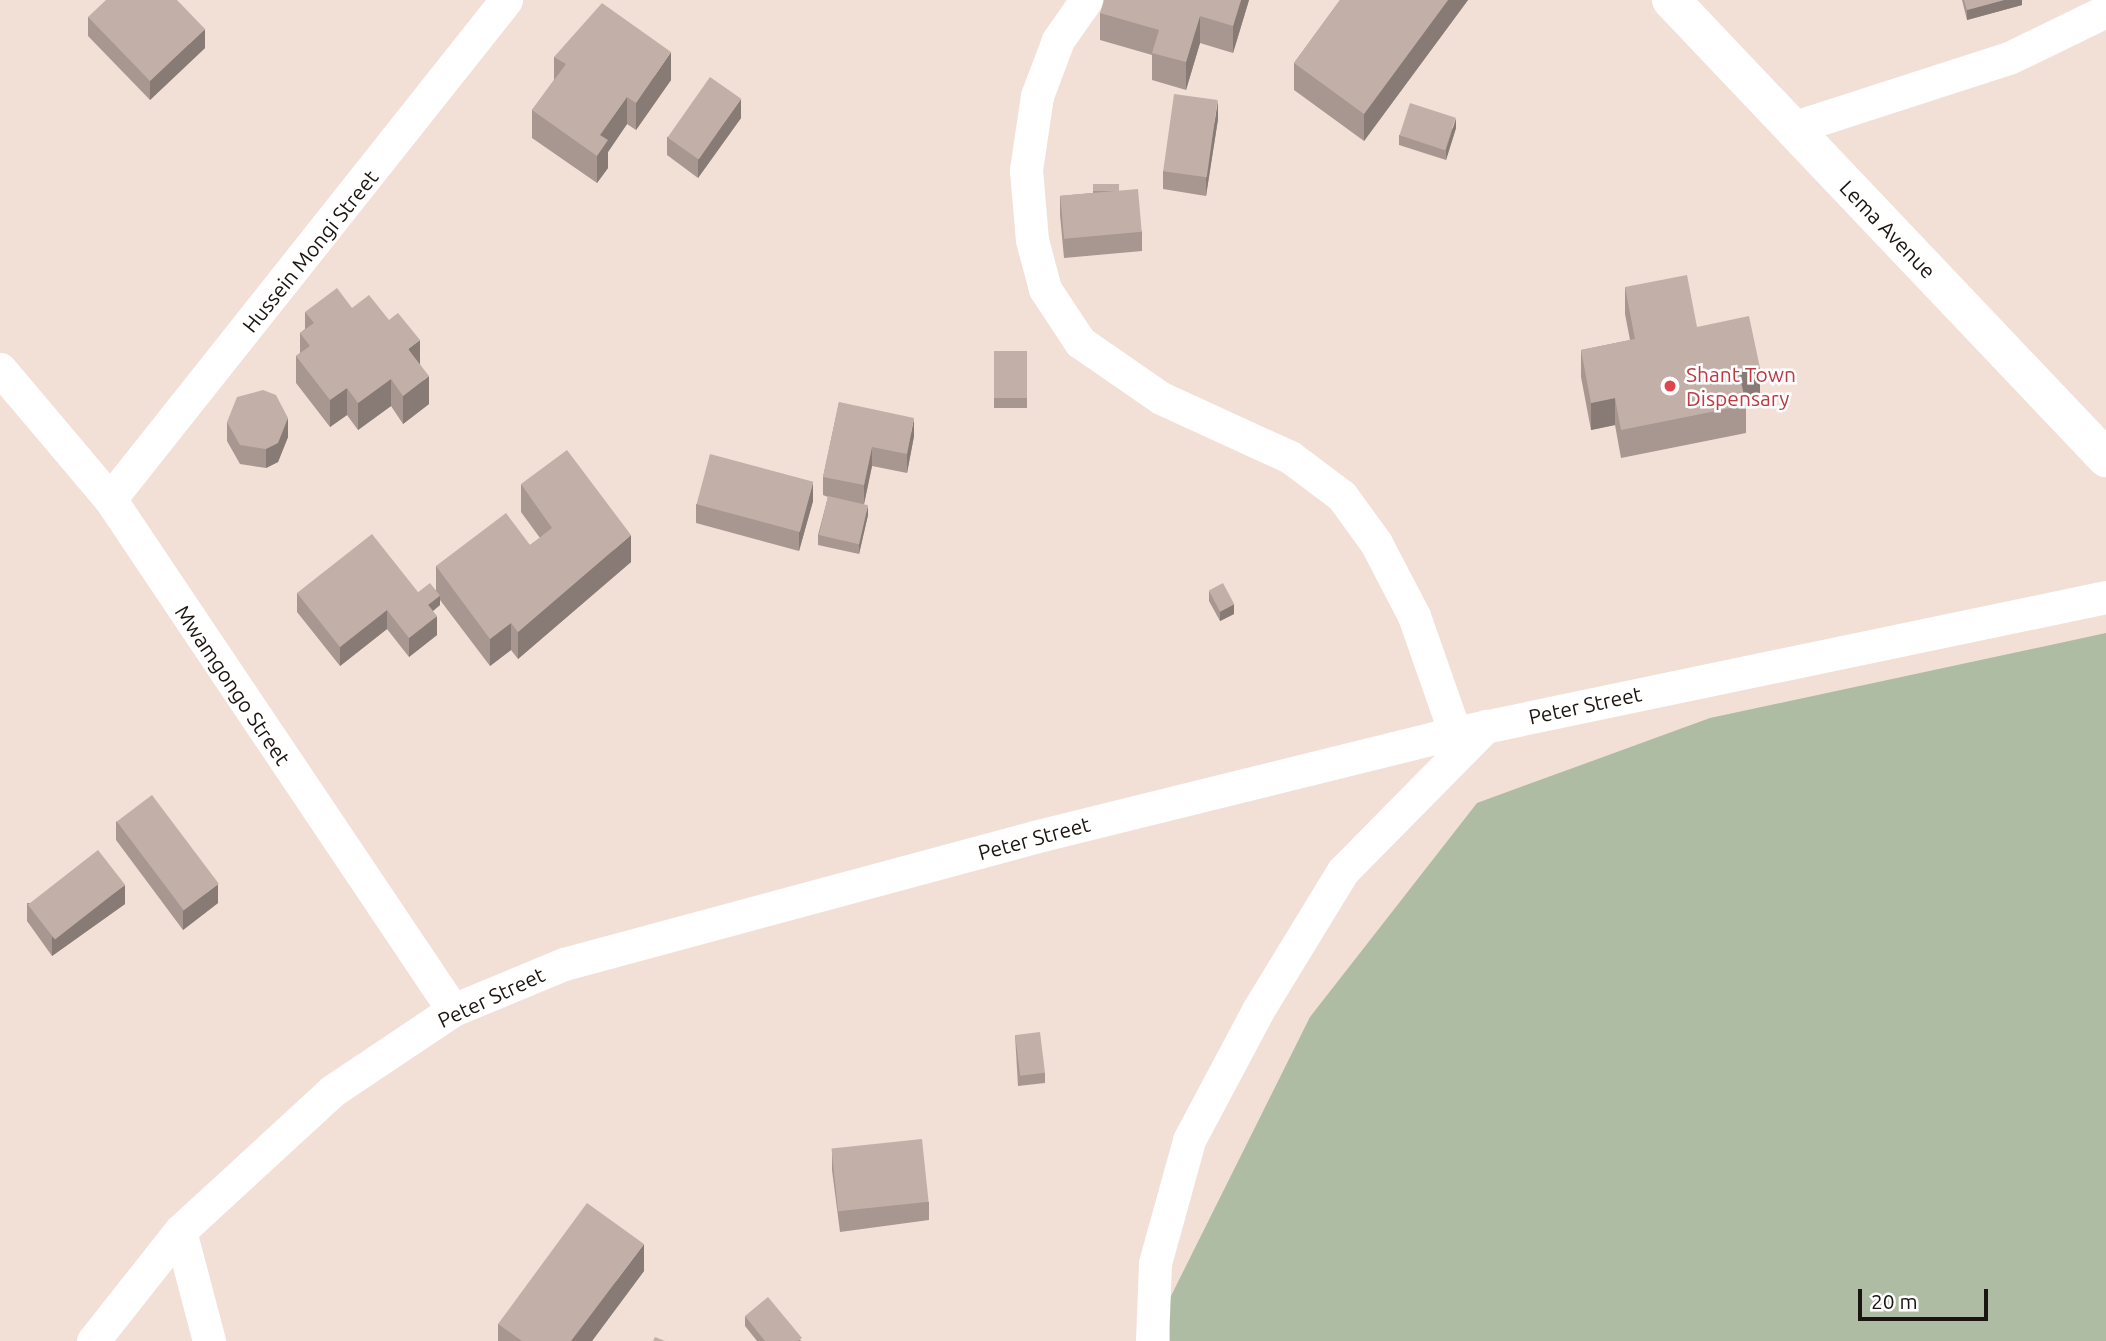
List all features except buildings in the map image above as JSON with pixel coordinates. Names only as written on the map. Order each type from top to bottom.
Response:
[{"type":"main road","name":"Lema Avenue","points":[[1671,0],[2106,458]]},
{"type":"street","name":"Hussein Mongi Street","points":[[110,499],[506,0]]},
{"type":"street","points":[[1086,0],[1058,40],[1037,96],[1028,158],[1032,240],[1045,289],[1080,342],[1161,398],[1290,457],[1342,496],[1377,543],[1471,730],[1343,871],[1258,1010],[1189,1140],[1155,1263],[1152,1341]]},
{"type":"street","points":[[1793,128],[2009,58],[2106,11]]},
{"type":"street","name":"Mwamgongo Street","points":[[0,369],[110,499],[453,1010]]},
{"type":"street","name":"Peter Street","points":[[93,1341],[180,1231],[332,1091],[453,1010],[564,964],[1034,837],[1471,730],[2106,597]]},
{"type":"street","points":[[180,1231],[209,1341]]},
{"type":"green space","points":[[2106,633],[2106,1341],[1170,1341],[1168,1302],[1310,1017],[1477,803],[1710,718]]},
{"type":"place","name":"Shant Town Dispensary","points":[[1670,386]]}]
